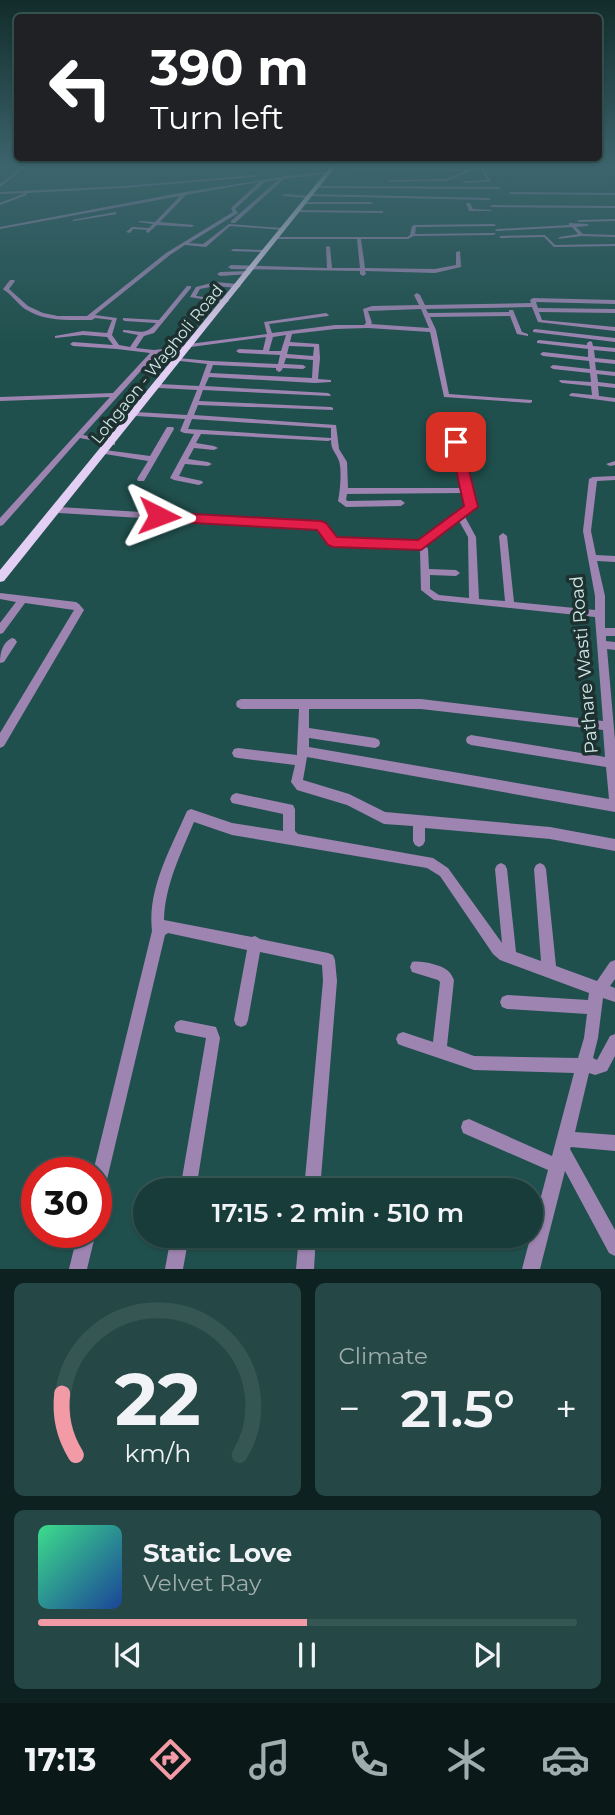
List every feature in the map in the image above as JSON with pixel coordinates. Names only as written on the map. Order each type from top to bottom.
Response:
[{"type":"main road","name":"Lohgaon - Wagholi Road","points":[[0,578],[59,510],[251,270],[261,251],[284,227]]},
{"type":"street","points":[[149,231],[155,225]]},
{"type":"street","points":[[178,225],[192,226]]},
{"type":"street","points":[[91,321],[101,304],[120,294],[168,254],[216,225]]},
{"type":"street","points":[[186,244],[204,246],[229,225]]},
{"type":"street","points":[[235,225],[284,227]]},
{"type":"street","points":[[273,225],[284,227]]},
{"type":"street","points":[[273,240],[408,238],[412,235],[546,225]]},
{"type":"street","points":[[572,225],[580,233]]},
{"type":"street","points":[[542,234],[558,237],[580,233],[588,228],[578,225]]},
{"type":"street","points":[[128,232],[132,228],[179,232]]},
{"type":"street","points":[[501,237],[580,233],[615,236]]},
{"type":"street","points":[[542,234],[554,246],[615,245]]},
{"type":"street","points":[[359,239],[363,272]]},
{"type":"street","points":[[273,240],[288,242]]},
{"type":"street","points":[[328,247],[330,269]]},
{"type":"street","points":[[233,250],[261,251]]},
{"type":"street","points":[[231,259],[261,251]]},
{"type":"street","points":[[220,274],[251,270],[432,271],[460,265],[458,252]]},
{"type":"street","points":[[231,267],[251,270]]},
{"type":"street","points":[[12,281],[6,289],[20,296],[26,306],[44,315],[91,321],[114,319],[109,335]]},
{"type":"street","points":[[226,300],[193,297],[198,288],[218,284],[237,286]]},
{"type":"street","points":[[125,331],[151,333],[189,288]]},
{"type":"street","points":[[452,293],[457,304]]},
{"type":"street","points":[[435,294],[440,305]]},
{"type":"street","points":[[417,295],[433,330],[446,396],[530,401]]},
{"type":"street","points":[[385,299],[388,307]]},
{"type":"street","points":[[614,306],[533,300],[540,321],[589,326],[601,324],[615,329]]},
{"type":"street","points":[[368,326],[366,309],[388,307],[457,304],[508,304],[536,308],[614,306]]},
{"type":"street","points":[[508,304],[519,333],[526,335]]},
{"type":"street","points":[[426,315],[512,314]]},
{"type":"street","points":[[266,352],[270,335],[266,323],[326,315]]},
{"type":"street","points":[[125,319],[160,322]]},
{"type":"street","points":[[73,344],[154,352],[289,332],[368,326],[433,330]]},
{"type":"street","points":[[589,326],[596,398]]},
{"type":"street","points":[[535,331],[615,340]]},
{"type":"street","points":[[263,435],[289,332]]},
{"type":"street","points":[[82,345],[89,334]]},
{"type":"street","points":[[132,349],[144,334]]},
{"type":"street","points":[[57,337],[109,335]]},
{"type":"street","points":[[109,335],[117,347]]},
{"type":"street","points":[[235,362],[242,338]]},
{"type":"street","points":[[539,342],[615,351]]},
{"type":"street","points":[[286,344],[316,345],[316,381]]},
{"type":"street","points":[[239,351],[317,358]]},
{"type":"street","points":[[0,523],[154,352]]},
{"type":"street","points":[[544,354],[615,362]]},
{"type":"street","points":[[180,359],[303,367]]},
{"type":"street","points":[[211,363],[184,430],[328,439]]},
{"type":"street","points":[[553,367],[615,374]]},
{"type":"street","points":[[205,374],[329,382]]},
{"type":"street","points":[[562,381],[615,386]]},
{"type":"street","points":[[159,386],[328,395]]},
{"type":"street","points":[[0,399],[116,395]]},
{"type":"street","points":[[572,395],[615,400]]},
{"type":"street","points":[[196,403],[331,409]]},
{"type":"street","points":[[136,414],[335,428],[335,449],[343,462],[342,501],[346,504],[401,503]]},
{"type":"street","points":[[141,479],[170,429]]},
{"type":"street","points":[[198,432],[174,479],[200,483]]},
{"type":"street","points":[[79,436],[112,443]]},
{"type":"street","points":[[59,510],[321,526],[333,542],[421,545],[471,507],[456,442]]},
{"type":"street","points":[[191,445],[214,448]]},
{"type":"street","points":[[105,452],[153,459]]},
{"type":"street","points":[[183,461],[208,464]]},
{"type":"street","name":"Pathare Wasti Road","points":[[615,478],[593,479],[587,531],[600,596],[602,645],[610,682],[608,726],[615,806]]},
{"type":"street","points":[[344,490],[468,490]]},
{"type":"street","points":[[459,514],[471,533],[473,544],[474,601]]},
{"type":"street","points":[[503,536],[510,605]]},
{"type":"street","points":[[421,545],[426,590],[431,596],[599,614]]},
{"type":"street","points":[[594,558],[615,558]]},
{"type":"street","points":[[425,572],[456,573]]},
{"type":"street","points":[[0,596],[76,606],[79,610],[0,743]]},
{"type":"street","points":[[0,630],[22,600]]},
{"type":"street","points":[[601,632],[615,632]]},
{"type":"street","points":[[0,659],[12,642]]},
{"type":"street","points":[[602,645],[615,646]]},
{"type":"street","points":[[241,704],[421,704],[608,726]]},
{"type":"street","points":[[304,704],[302,756],[297,782],[301,786],[349,800],[384,818],[550,833],[615,845]]},
{"type":"street","points":[[304,732],[375,743]]},
{"type":"street","points":[[471,740],[611,764]]},
{"type":"street","points":[[238,753],[302,756],[615,806]]},
{"type":"street","points":[[236,799],[289,809],[291,838]]},
{"type":"street","points":[[104,1157],[159,932],[155,919],[160,899],[191,815],[232,830],[429,862],[438,867],[498,949],[510,957],[608,991]]},
{"type":"street","points":[[419,822],[419,841]]},
{"type":"street","points":[[501,869],[510,957]]},
{"type":"street","points":[[540,869],[550,970]]},
{"type":"street","points":[[159,932],[166,926],[322,956],[330,966],[313,1178]]},
{"type":"street","points":[[241,1020],[255,943]]},
{"type":"street","points":[[417,967],[442,974],[447,980],[439,1051]]},
{"type":"street","points":[[543,1201],[562,1152],[584,1064],[594,1007],[608,991],[615,967]]},
{"type":"street","points":[[508,1002],[594,1007]]},
{"type":"street","points":[[181,1027],[211,1032],[213,1038],[190,1178]]},
{"type":"street","points":[[403,1039],[474,1063],[584,1064],[596,1068],[602,1066],[615,1041]]},
{"type":"street","points":[[469,1127],[562,1152],[615,1143]]},
{"type":"street","points":[[562,1152],[615,1247]]},
{"type":"street","points":[[78,1269],[83,1248]]},
{"type":"street","points":[[174,1269],[178,1248]]},
{"type":"street","points":[[305,1269],[306,1248]]},
{"type":"street","points":[[531,1269],[533,1248]]},
{"type":"route","points":[[159,516],[321,526],[325,527],[328,538],[333,542],[421,545],[449,521],[471,507],[456,442]]}]
